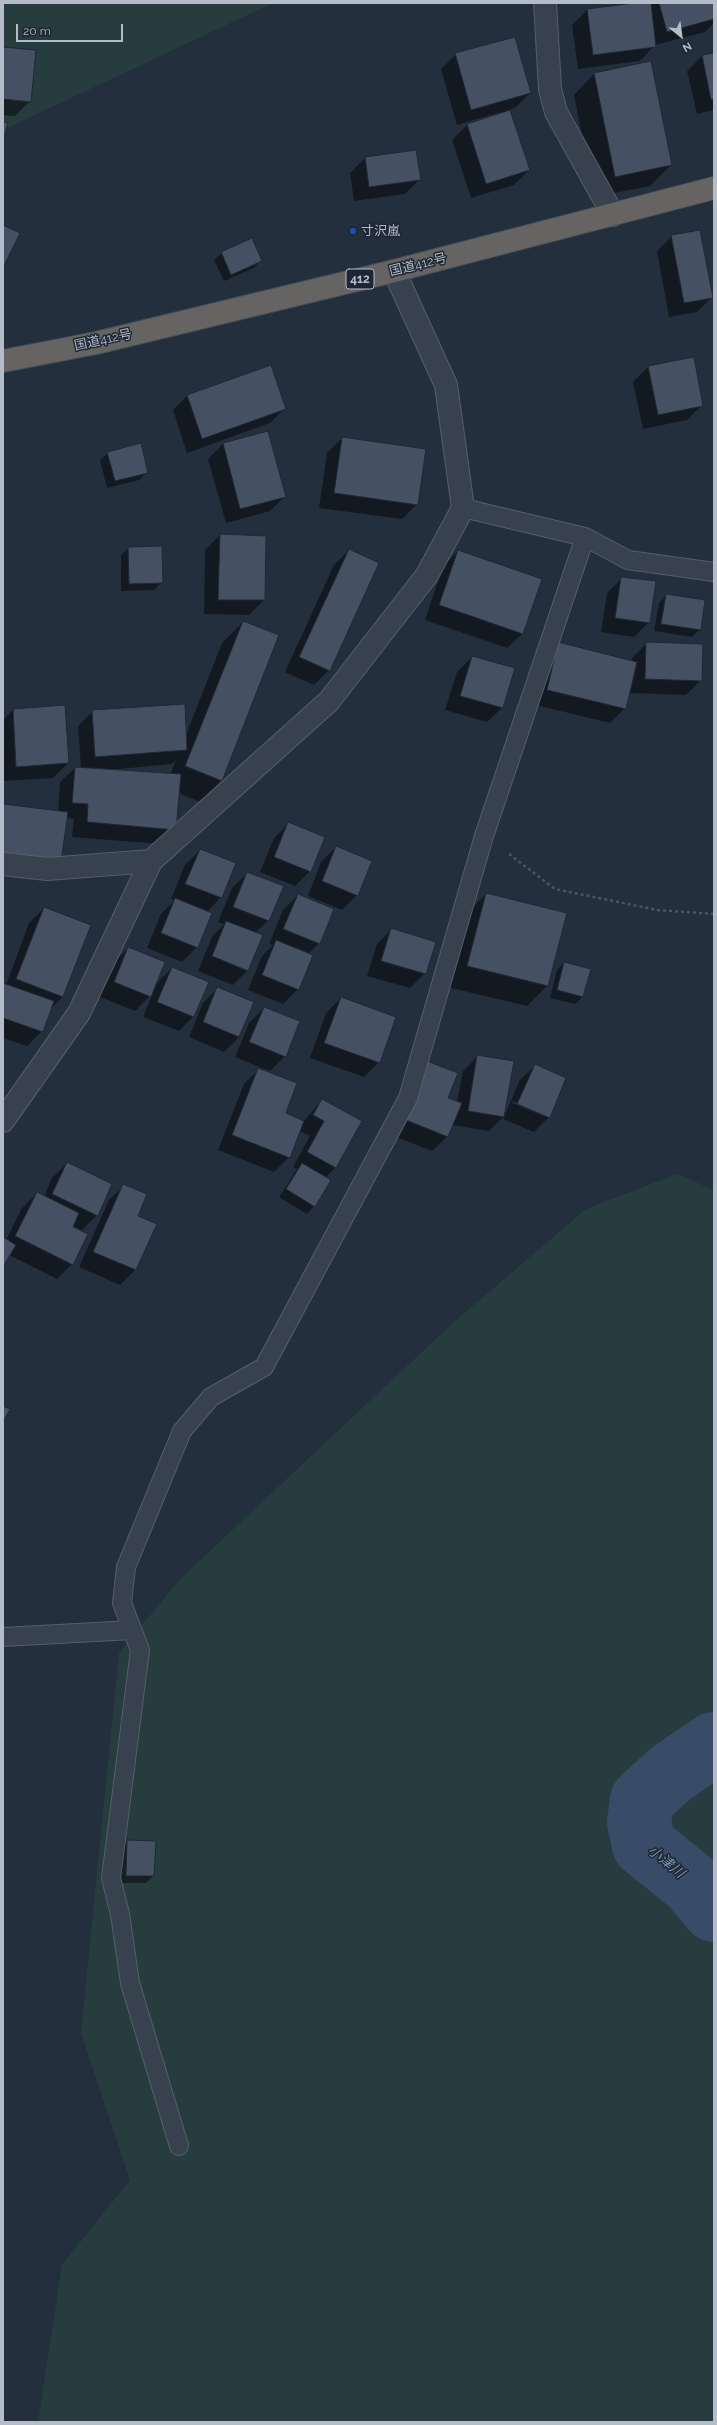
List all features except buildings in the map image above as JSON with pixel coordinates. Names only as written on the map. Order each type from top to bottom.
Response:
[{"type":"highway","name":"国道412号","points":[[3,361],[96,343],[394,271],[714,188]]},
{"type":"street","points":[[545,3],[550,89],[556,112],[613,215]]},
{"type":"street","points":[[3,1121],[79,1013],[151,861],[328,701],[427,575],[463,508],[446,385],[394,271]]},
{"type":"street","points":[[3,864],[47,869],[151,861]]},
{"type":"lane","points":[[463,508],[585,537],[628,560],[714,572]]},
{"type":"lane","points":[[179,2146],[130,1983],[120,1914],[111,1878],[140,1650],[122,1603],[126,1567],[182,1431],[211,1397],[264,1367],[408,1098],[484,836],[585,537]]},
{"type":"lane","points":[[3,1636],[132,1630]]},
{"type":"path","points":[[484,836],[555,889],[657,910],[714,914]]},
{"type":"green space","points":[[3,3],[273,3],[3,130]]},
{"type":"green space","points":[[677,1174],[714,1190],[714,2422],[38,2422],[62,2265],[130,2180],[81,2033],[119,1653],[180,1579],[455,1321],[586,1209]]},
{"type":"waterway","name":"小津川","points":[[714,1744],[670,1774],[642,1800],[639,1822],[644,1845],[692,1884],[714,1910]]},
{"type":"place","name":"寸沢嵐","points":[[353,231]]}]
